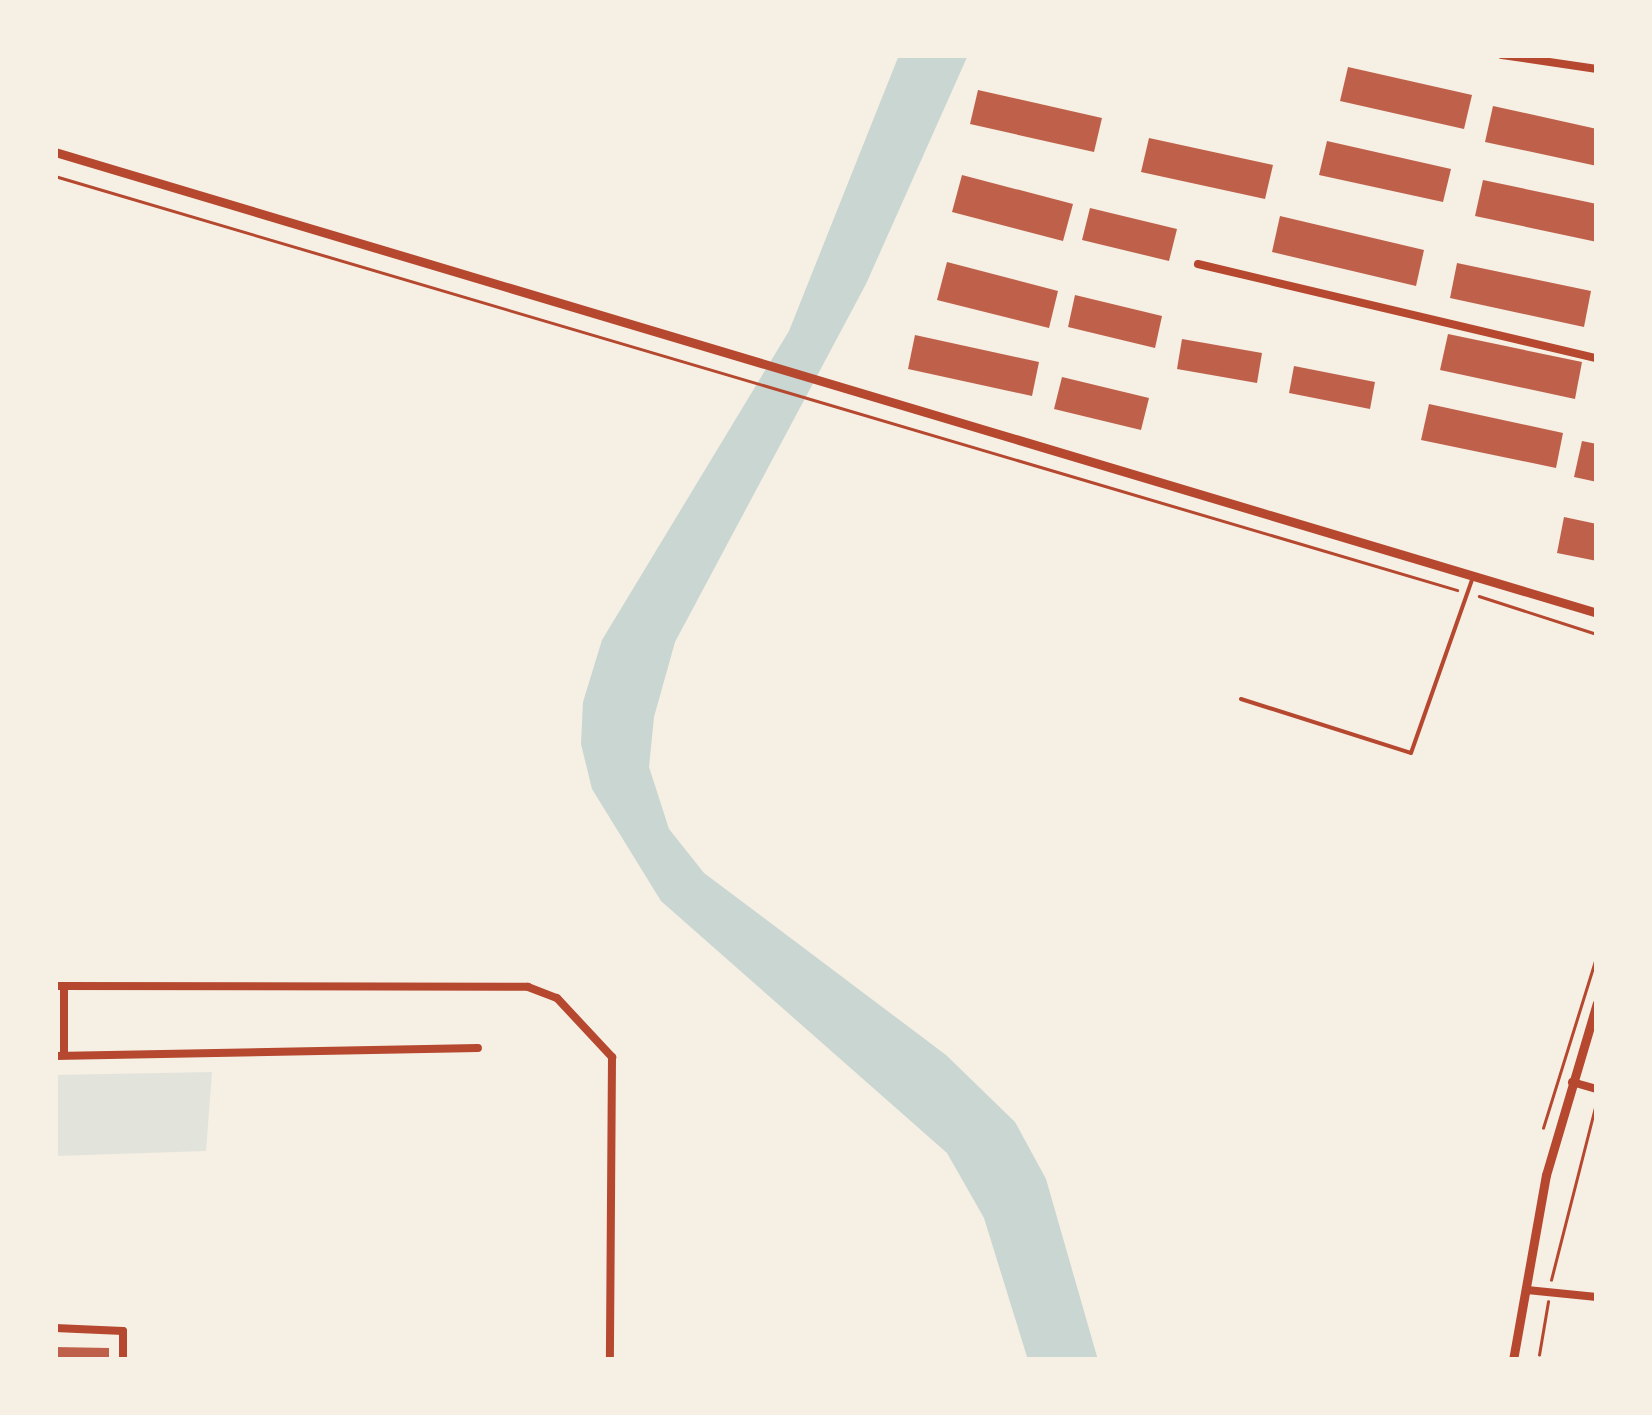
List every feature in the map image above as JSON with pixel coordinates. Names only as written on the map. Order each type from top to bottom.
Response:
[{"type":"street","points":[[1502,55],[1597,69]]},
{"type":"street","points":[[55,152],[740,362],[1597,613]]},
{"type":"street","points":[[1198,264],[1597,358]]},
{"type":"street","points":[[478,1048],[60,1055],[59,986],[528,987],[557,998],[612,1057],[610,1360]]},
{"type":"street","points":[[1513,1360],[1546,1175],[1597,1003]]},
{"type":"street","points":[[1572,1082],[1597,1089]]},
{"type":"street","points":[[1527,1290],[1597,1298]]},
{"type":"street","points":[[55,1328],[123,1331],[123,1360]]},
{"type":"lane","points":[[1241,699],[1411,753],[1473,577]]},
{"type":"path","points":[[55,176],[1597,634]]},
{"type":"path","points":[[1543,1128],[1597,955]]},
{"type":"path","points":[[1539,1355],[1561,1222],[1597,1099]]},
{"type":"shaded area","points":[[899,55],[968,55],[866,284],[675,642],[654,717],[649,767],[669,829],[704,873],[946,1055],[1015,1122],[1046,1179],[1098,1360],[1028,1360],[984,1218],[947,1153],[661,901],[592,789],[581,744],[583,702],[602,640],[789,331]]},
{"type":"shaded area","points":[[212,1072],[206,1151],[55,1156],[55,1075]]},
{"type":"building","points":[[1348,67],[1472,95],[1464,129],[1340,101]]},
{"type":"building","points":[[978,90],[1102,118],[1094,152],[970,124]]},
{"type":"building","points":[[1493,106],[1597,129],[1597,166],[1485,142]]},
{"type":"building","points":[[1149,138],[1273,165],[1265,199],[1141,172]]},
{"type":"building","points":[[1327,141],[1451,169],[1443,202],[1319,175]]},
{"type":"building","points":[[962,175],[1073,204],[1063,241],[952,212]]},
{"type":"building","points":[[1483,180],[1597,204],[1597,242],[1475,216]]},
{"type":"building","points":[[1090,208],[1177,229],[1169,261],[1082,240]]},
{"type":"building","points":[[1280,216],[1424,250],[1416,286],[1272,252]]},
{"type":"building","points":[[947,262],[1058,291],[1049,328],[937,300]]},
{"type":"building","points":[[1457,263],[1591,291],[1584,327],[1450,298]]},
{"type":"building","points":[[1075,295],[1162,316],[1155,348],[1068,327]]},
{"type":"building","points":[[1448,334],[1582,362],[1575,399],[1440,370]]},
{"type":"building","points":[[915,335],[1039,362],[1032,396],[908,369]]},
{"type":"building","points":[[1182,339],[1262,353],[1257,383],[1177,369]]},
{"type":"building","points":[[1294,366],[1375,382],[1370,409],[1289,393]]},
{"type":"building","points":[[1062,377],[1149,398],[1141,430],[1054,409]]},
{"type":"building","points":[[1429,404],[1563,433],[1556,468],[1421,440]]},
{"type":"building","points":[[1582,441],[1597,444],[1597,482],[1574,477]]},
{"type":"building","points":[[1564,517],[1597,524],[1597,561],[1557,553]]},
{"type":"building","points":[[55,1347],[109,1348],[109,1360],[55,1360]]}]
